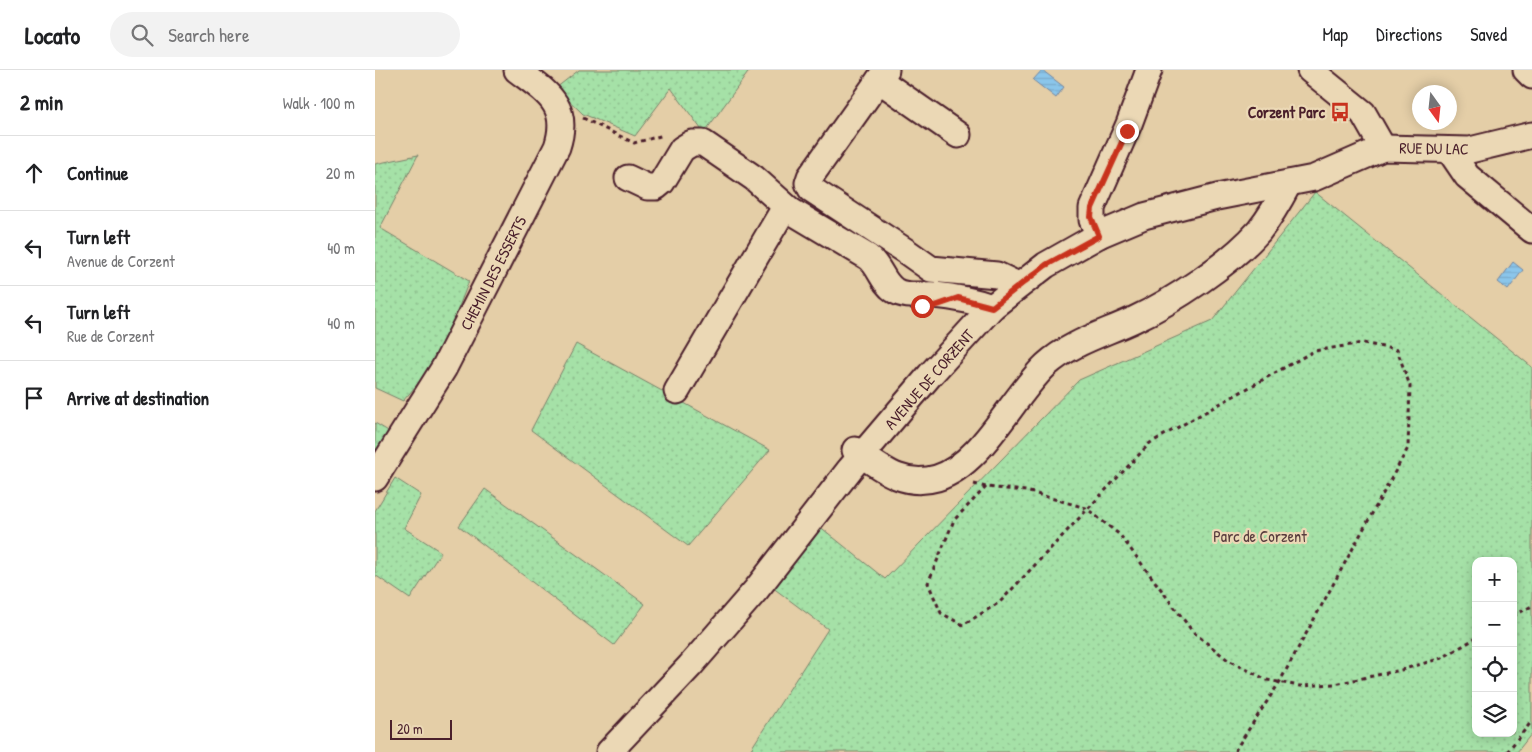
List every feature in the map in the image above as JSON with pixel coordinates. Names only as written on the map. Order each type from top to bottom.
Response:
[{"type":"street","points":[[517,70],[551,96],[556,105]]},
{"type":"street","points":[[1099,236],[1091,217],[1092,208],[1129,124],[1149,70]]},
{"type":"street","name":"RUE DU LAC","points":[[1310,70],[1363,113],[1383,148],[1413,147],[1450,150],[1481,148],[1532,135]]},
{"type":"street","points":[[1525,70],[1532,76]]},
{"type":"street","points":[[958,135],[882,75],[810,177],[809,183],[811,188],[931,270],[997,274],[1018,285]]},
{"type":"street","name":"CHEMIN DES ESSERTS","points":[[375,478],[444,368],[557,147],[560,126],[556,105]]},
{"type":"street","points":[[628,178],[647,187],[656,187],[663,182],[682,149],[688,144],[700,142],[754,178],[785,207],[868,257],[878,266],[888,285],[894,290],[906,294],[958,298],[992,307]]},
{"type":"street","name":"AVENUE DE CORZENT","points":[[609,752],[690,666],[756,590],[859,452],[992,307],[1018,285],[1046,265],[1099,236],[1144,216],[1327,173],[1383,148]]},
{"type":"street","points":[[1450,150],[1467,176],[1532,230]]},
{"type":"street","points":[[859,452],[883,470],[906,480],[929,480],[951,472],[965,462],[977,449],[1027,386],[1048,364],[1077,344],[1159,307],[1224,262],[1260,229],[1275,210],[1289,183]]},
{"type":"street","points":[[677,391],[785,207]]},
{"type":"street","points":[[887,309],[893,305],[935,306],[958,298]]},
{"type":"path","points":[[556,105],[634,143],[666,134]]},
{"type":"path","points":[[985,488],[953,520],[927,583],[941,613],[963,625],[1000,602],[1150,443],[1314,351],[1363,342],[1397,350],[1410,386],[1408,448],[1279,683],[1234,752]]},
{"type":"path","points":[[951,472],[985,488],[1026,491],[1088,509],[1120,535],[1193,632],[1229,660],[1267,680],[1300,686],[1335,684],[1401,670],[1442,658],[1472,640]]},
{"type":"path","points":[[1517,614],[1532,606]]},
{"type":"path","points":[[1507,752],[1532,721]]},
{"type":"green space","points":[[579,70],[750,70],[704,133],[671,88],[635,136],[583,114],[556,88]]},
{"type":"green space","points":[[418,155],[380,228],[469,281],[438,360],[403,401],[375,388],[375,164]]},
{"type":"green space","name":"Parc de Corzent","points":[[1315,192],[1532,367],[1532,733],[1517,752],[749,752],[828,629],[768,584],[818,525],[885,579],[1079,380],[1212,321]]},
{"type":"green space","points":[[576,344],[770,450],[688,546],[531,430]]},
{"type":"green space","points":[[375,423],[395,435],[375,461]]},
{"type":"green space","points":[[395,478],[421,495],[404,528],[441,552],[410,599],[375,575],[375,511]]},
{"type":"green space","points":[[485,489],[645,604],[614,645],[459,526]]},
{"type":"water","points":[[1042,70],[1064,87],[1056,98],[1033,80]]},
{"type":"water","points":[[1513,262],[1523,270],[1508,290],[1498,282]]},
{"type":"place","name":"Corzent Parc","points":[[1340,112]]},
{"type":"route","points":[[922,306],[935,306],[958,298],[976,301],[992,307],[1046,265],[1099,236],[1091,217],[1092,208],[1127,131]]}]
